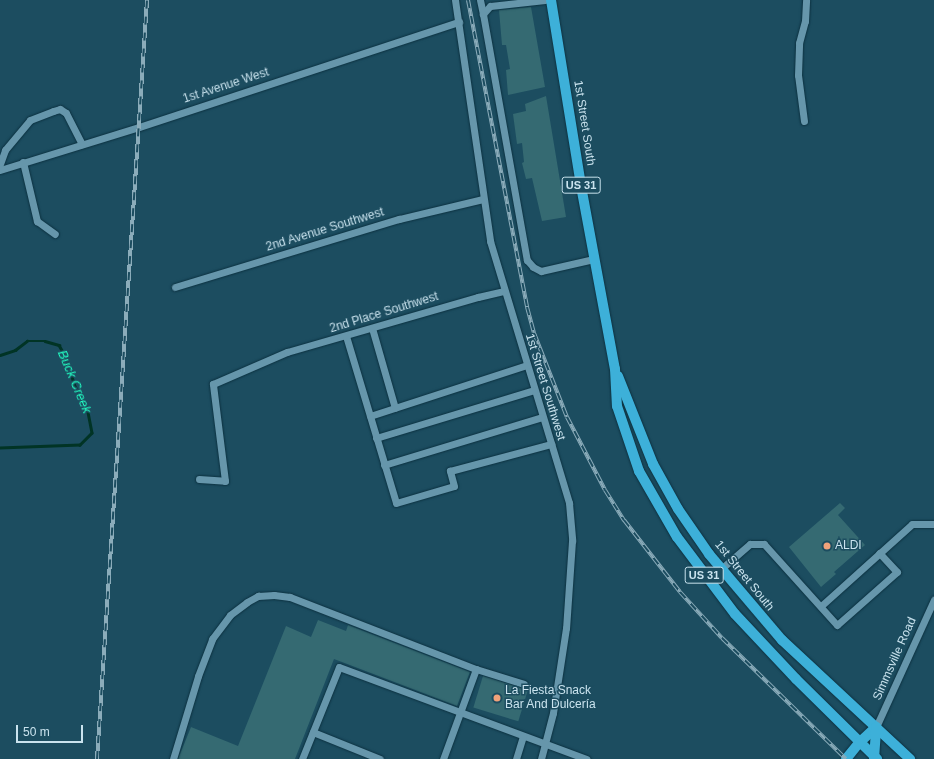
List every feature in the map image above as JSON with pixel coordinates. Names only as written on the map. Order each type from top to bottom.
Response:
[{"type":"main road","name":"1st Street South","points":[[551,0],[594,259],[615,369],[617,406],[632,452],[661,513],[704,575],[752,634],[876,758]]},
{"type":"main road","name":"1st Street South","points":[[615,369],[645,448],[678,509],[721,569],[782,640],[910,759]]},
{"type":"main road","points":[[632,452],[645,448]]},
{"type":"main road","points":[[846,759],[860,742],[876,727]]},
{"type":"main road","points":[[876,727],[876,758]]},
{"type":"street","name":"1st Street Southwest","points":[[455,0],[490,241],[542,417],[566,490],[572,541],[565,635],[546,744],[541,759]]},
{"type":"street","points":[[480,0],[527,260],[532,267],[541,271],[594,259]]},
{"type":"street","points":[[483,14],[490,6],[545,0]]},
{"type":"street","points":[[804,121],[798,76],[799,43],[805,21],[806,0]]},
{"type":"street","name":"1st Avenue West","points":[[0,170],[139,127],[459,22]]},
{"type":"street","points":[[0,164],[5,150],[30,120],[60,109],[66,113],[82,144]]},
{"type":"street","points":[[23,162],[37,221],[55,234]]},
{"type":"street","name":"2nd Avenue Southwest","points":[[175,287],[399,219],[483,199]]},
{"type":"street","name":"2nd Place Southwest","points":[[199,479],[225,481],[213,384],[271,358],[372,328],[504,292]]},
{"type":"street","points":[[372,328],[395,408]]},
{"type":"street","points":[[346,336],[396,504],[454,486],[450,471],[551,444]]},
{"type":"street","points":[[370,416],[527,365]]},
{"type":"street","points":[[376,438],[534,390]]},
{"type":"street","points":[[384,465],[542,417]]},
{"type":"street","points":[[821,606],[912,524],[934,524]]},
{"type":"street","points":[[721,569],[750,544],[764,544],[837,625],[897,572],[880,553]]},
{"type":"street","points":[[173,759],[198,676],[212,639],[230,615],[258,596],[274,595],[290,597],[476,669],[524,684]]},
{"type":"street","name":"Simmsville Road","points":[[876,727],[934,600]]},
{"type":"street","points":[[302,759],[338,667],[546,744],[563,755],[586,759]]},
{"type":"street","points":[[444,759],[462,713],[476,669]]},
{"type":"street","points":[[313,732],[380,759]]},
{"type":"street","points":[[516,759],[523,736]]},
{"type":"building","points":[[531,7],[545,87],[508,95],[506,70],[510,69],[506,45],[502,45],[499,10]]},
{"type":"building","points":[[546,96],[566,217],[542,221],[532,178],[526,179],[522,163],[524,162],[522,143],[517,144],[513,114],[526,111],[525,104]]},
{"type":"building","name":"ALDI","points":[[840,503],[845,508],[838,515],[865,545],[834,572],[836,574],[821,587],[789,547]]},
{"type":"building","points":[[318,620],[346,631],[348,625],[470,672],[457,706],[334,659],[295,759],[178,759],[191,727],[238,746],[286,626],[311,637]]},
{"type":"building","points":[[483,676],[528,690],[518,721],[473,708]]},
{"type":"waterway","name":"Buck Creek","points":[[0,355],[15,350],[27,341],[45,341],[59,345],[66,357],[74,384],[87,407],[92,433],[80,445],[0,448]]},
{"type":"railway","points":[[97,759],[147,0]]},
{"type":"railway","points":[[468,0],[527,307],[534,333],[567,417],[605,490],[624,520],[680,592],[722,638],[846,759]]},
{"type":"place","name":"ALDI","points":[[827,546]]},
{"type":"place","name":"La Fiesta Snack Bar And Dulcería","points":[[497,698]]}]
